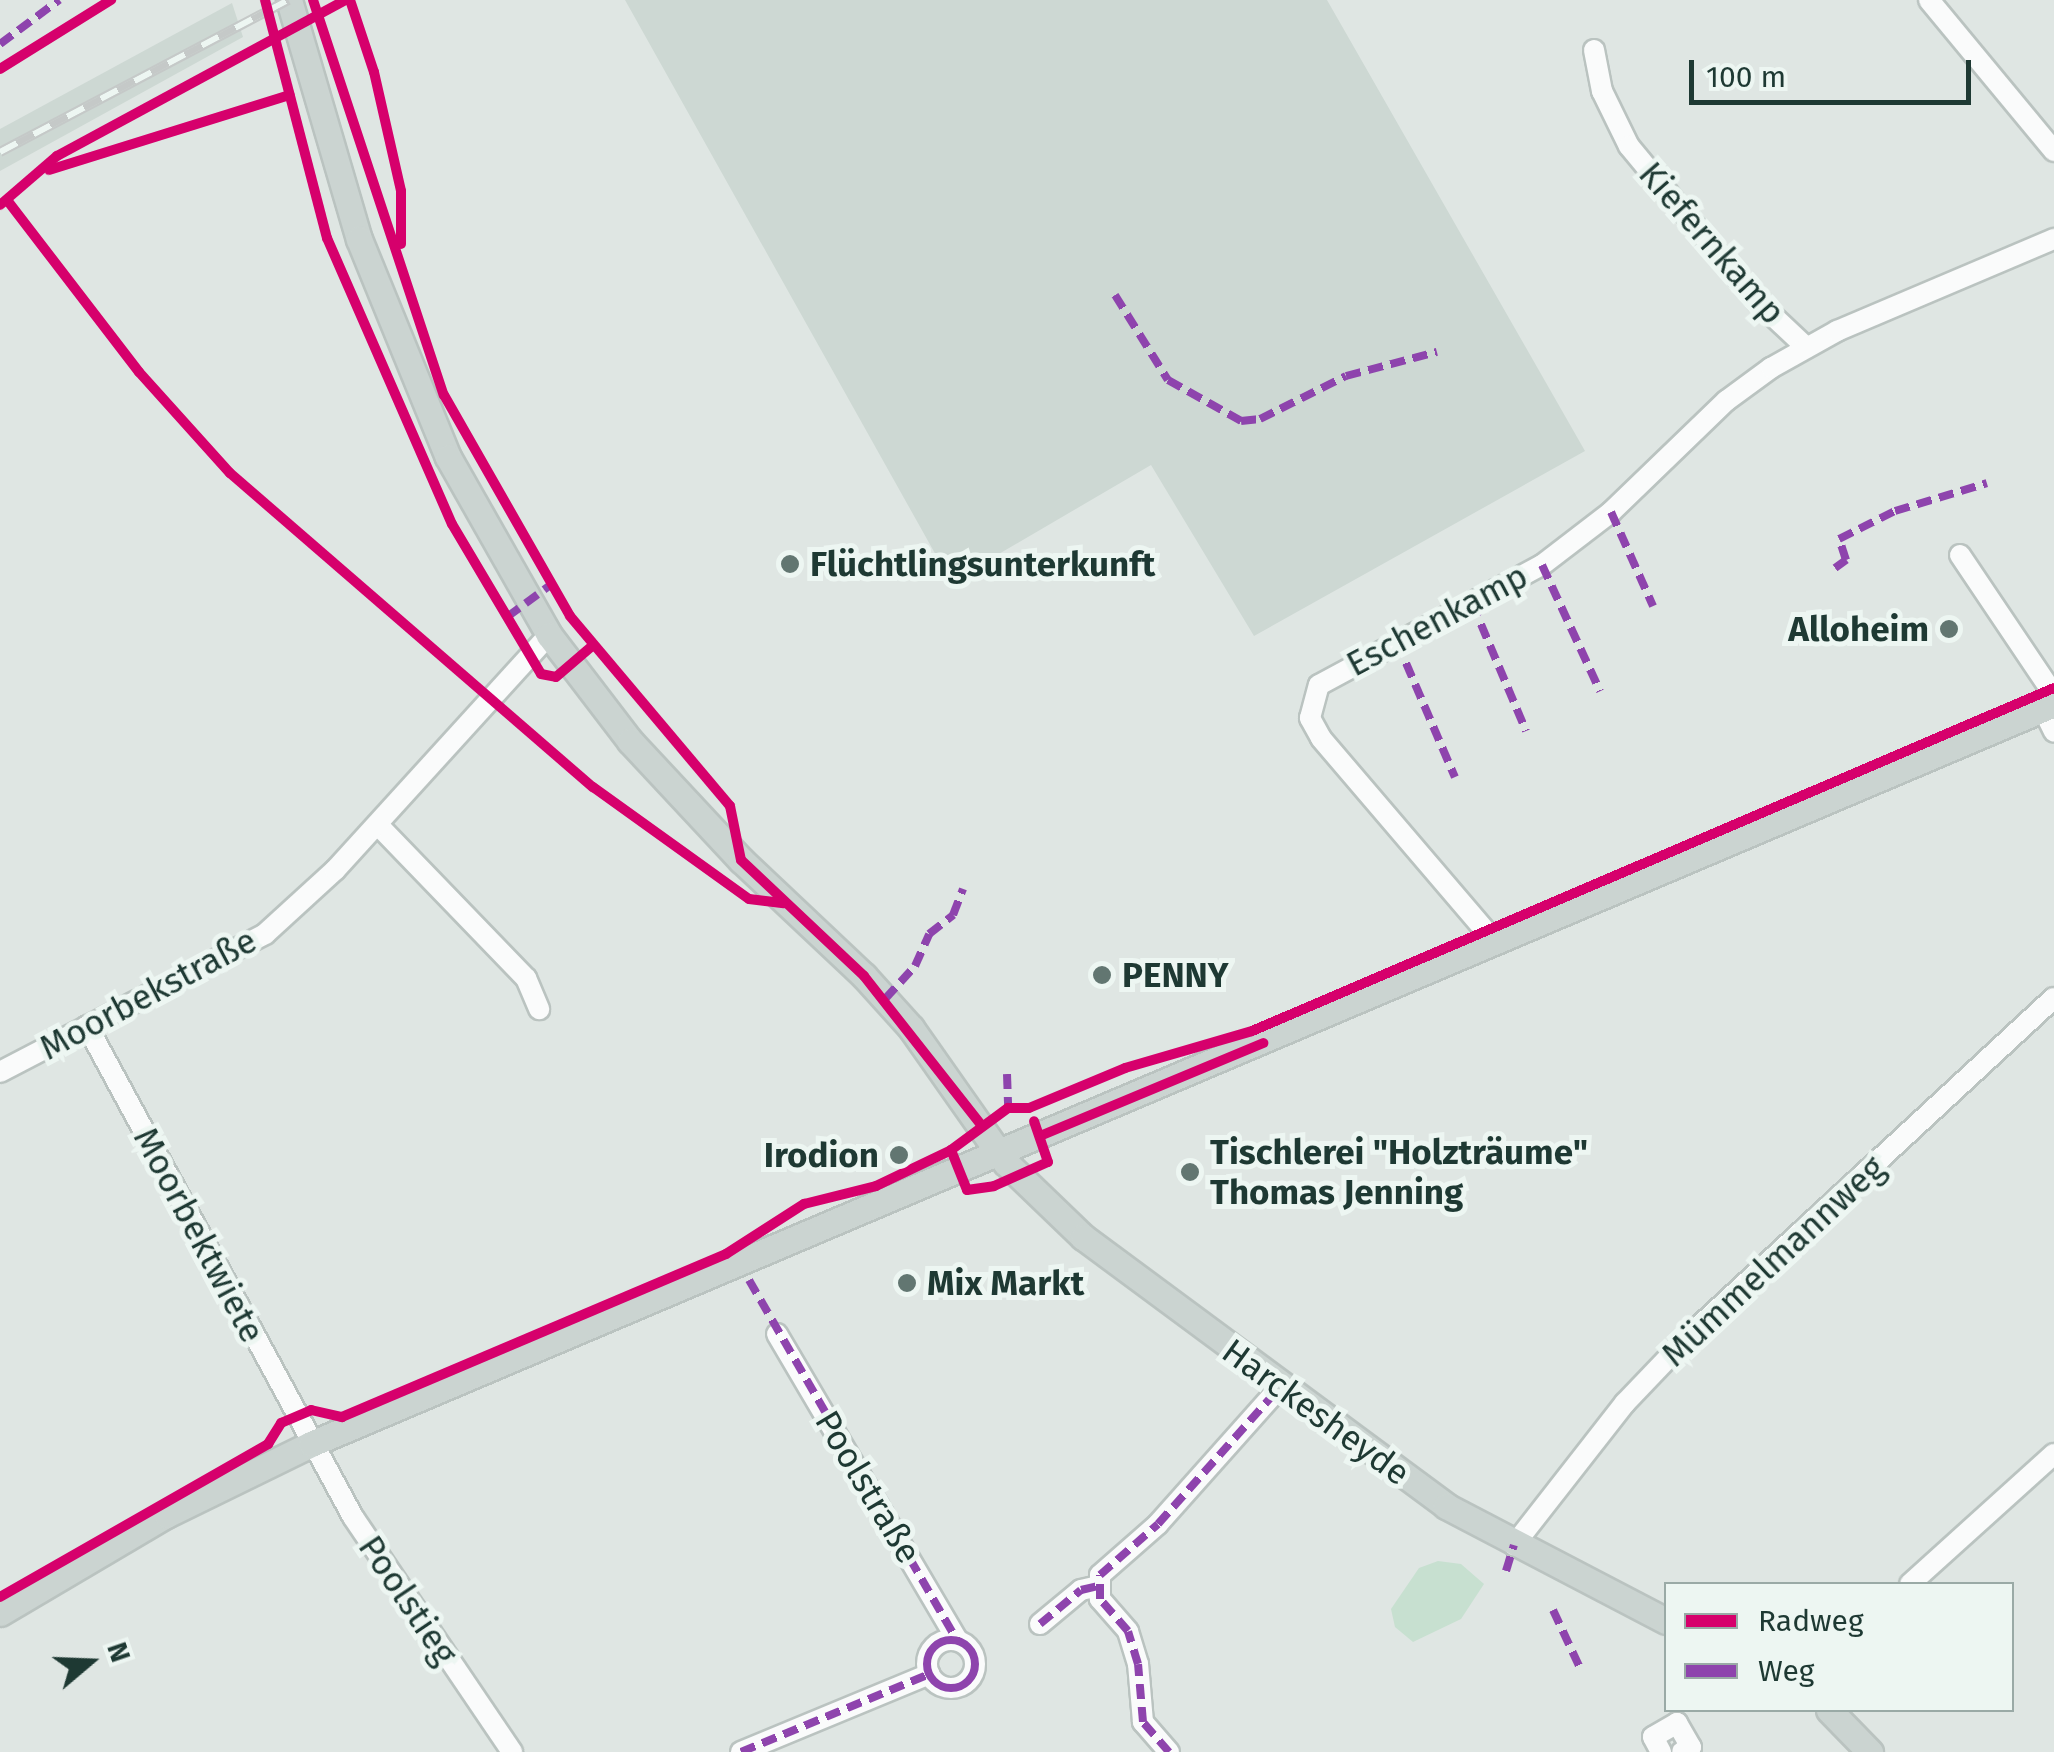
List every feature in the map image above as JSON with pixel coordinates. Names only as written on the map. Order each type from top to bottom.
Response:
[{"type":"main road","name":"Harckesheyde","points":[[289,0],[359,239],[413,380],[548,635],[630,741],[741,860],[840,950],[910,1028],[1001,1154],[1083,1236],[1280,1387],[1446,1506],[1664,1620]]},
{"type":"main road","points":[[0,1613],[166,1515],[312,1444],[2051,710]]},
{"type":"main road","points":[[1832,1712],[1870,1752]]},
{"type":"street","points":[[1929,0],[2054,151]]},
{"type":"street","name":"Kiefernkamp","points":[[1594,50],[1602,91],[1629,146],[1758,302],[1806,348],[2054,239]]},
{"type":"street","name":"Eschenkamp","points":[[1495,942],[1321,738],[1310,718],[1310,698],[1330,676],[1542,565],[1612,512],[1726,400],[1806,348]]},
{"type":"street","points":[[1960,555],[2051,710]]},
{"type":"street","name":"Moorbekstraße","points":[[0,1072],[265,934],[378,826],[548,635]]},
{"type":"street","points":[[378,826],[526,978],[539,1009]]},
{"type":"street","name":"Mümmelmannweg","points":[[1514,1544],[1624,1403],[1692,1333],[2054,998]]},
{"type":"street","name":"Moorbektwiete","points":[[87,1026],[312,1444]]},
{"type":"street","name":"Poolstraße","points":[[777,1334],[957,1640],[974,1660],[969,1679],[952,1688],[928,1674]]},
{"type":"street","points":[[1098,1586],[1108,1562],[1158,1524],[1280,1387]]},
{"type":"street","name":"Poolstieg","points":[[312,1444],[352,1518],[512,1752]]},
{"type":"street","points":[[1912,1582],[2054,1454]]},
{"type":"street","points":[[1040,1624],[1082,1590],[1098,1586]]},
{"type":"street","points":[[1098,1586],[1133,1647],[1143,1722],[1169,1752]]},
{"type":"street","name":"Poolstraße","points":[[928,1674],[930,1653],[957,1640]]},
{"type":"street","name":"Poolstraße","points":[[741,1752],[928,1674]]},
{"type":"street","points":[[1662,1752],[1652,1737],[1677,1723],[1691,1747],[1682,1752]]},
{"type":"shaded area","points":[[625,0],[1327,0],[1585,451],[1254,636],[1151,465],[951,582]]},
{"type":"shaded area","points":[[232,3],[243,37],[0,171],[0,129]]},
{"type":"green space","points":[[1438,1561],[1461,1564],[1484,1584],[1461,1619],[1413,1642],[1395,1627],[1391,1609],[1419,1568]]},
{"type":"railway","points":[[0,152],[288,0]]},
{"type":"marked path","points":[[0,44],[59,0]]},
{"type":"marked path","points":[[1115,295],[1168,380],[1241,421],[1260,419],[1346,376],[1437,352]]},
{"type":"marked path","points":[[1835,568],[1846,560],[1839,539],[1895,511],[1987,483]]},
{"type":"marked path","points":[[1611,512],[1653,606]]},
{"type":"marked path","points":[[1542,565],[1600,691]]},
{"type":"marked path","points":[[507,617],[552,584]]},
{"type":"marked path","points":[[1472,603],[1526,731]]},
{"type":"marked path","points":[[1397,642],[1455,777]]},
{"type":"marked path","points":[[885,999],[915,966],[929,934],[953,915],[963,889]]},
{"type":"marked path","points":[[1007,1074],[1008,1108]]},
{"type":"marked path","points":[[749,1280],[957,1640]]},
{"type":"marked path","points":[[1169,1752],[1143,1722],[1138,1664],[1128,1631],[1100,1599],[1100,1575],[1158,1524],[1280,1387]]},
{"type":"marked path","points":[[1506,1571],[1514,1545]]},
{"type":"marked path","points":[[1040,1624],[1081,1590],[1098,1586]]},
{"type":"marked path","points":[[1553,1610],[1581,1670]]},
{"type":"marked path","points":[[951,1640],[968,1647],[975,1664],[968,1681],[951,1688],[934,1681],[927,1664],[934,1647],[951,1640]]},
{"type":"marked path","points":[[741,1752],[929,1674]]},
{"type":"cycle path","points":[[0,69],[111,0]]},
{"type":"cycle path","points":[[265,0],[327,238],[452,524],[541,674],[556,677],[591,647]]},
{"type":"cycle path","points":[[313,0],[444,395],[570,616],[730,806],[741,860],[864,976],[982,1126]]},
{"type":"cycle path","points":[[0,205],[57,156],[346,0]]},
{"type":"cycle path","points":[[350,0],[374,72],[401,191],[401,244]]},
{"type":"cycle path","points":[[49,170],[290,95]]},
{"type":"cycle path","points":[[7,200],[139,372],[230,473],[593,787],[749,899],[784,903]]},
{"type":"cycle path","points":[[0,1597],[268,1444],[281,1423],[311,1410],[342,1417],[726,1254],[804,1204],[876,1186],[951,1150],[1008,1108],[1029,1108],[1125,1068],[1252,1031],[2054,688]]},
{"type":"cycle path","points":[[1040,1136],[1263,1043]]},
{"type":"cycle path","points":[[951,1150],[967,1190],[994,1186],[1048,1162],[1034,1121]]},
{"type":"place","name":"Flüchtlingsunterkunft","points":[[790,564]]},
{"type":"place","name":"Alloheim","points":[[1949,629]]},
{"type":"place","name":"PENNY","points":[[1102,975]]},
{"type":"place","name":"Irodion","points":[[899,1155]]},
{"type":"place","name":"Tischlerei \"Holzträume\" Thomas Jenning","points":[[1190,1172]]},
{"type":"place","name":"Mix Markt","points":[[907,1283]]}]
